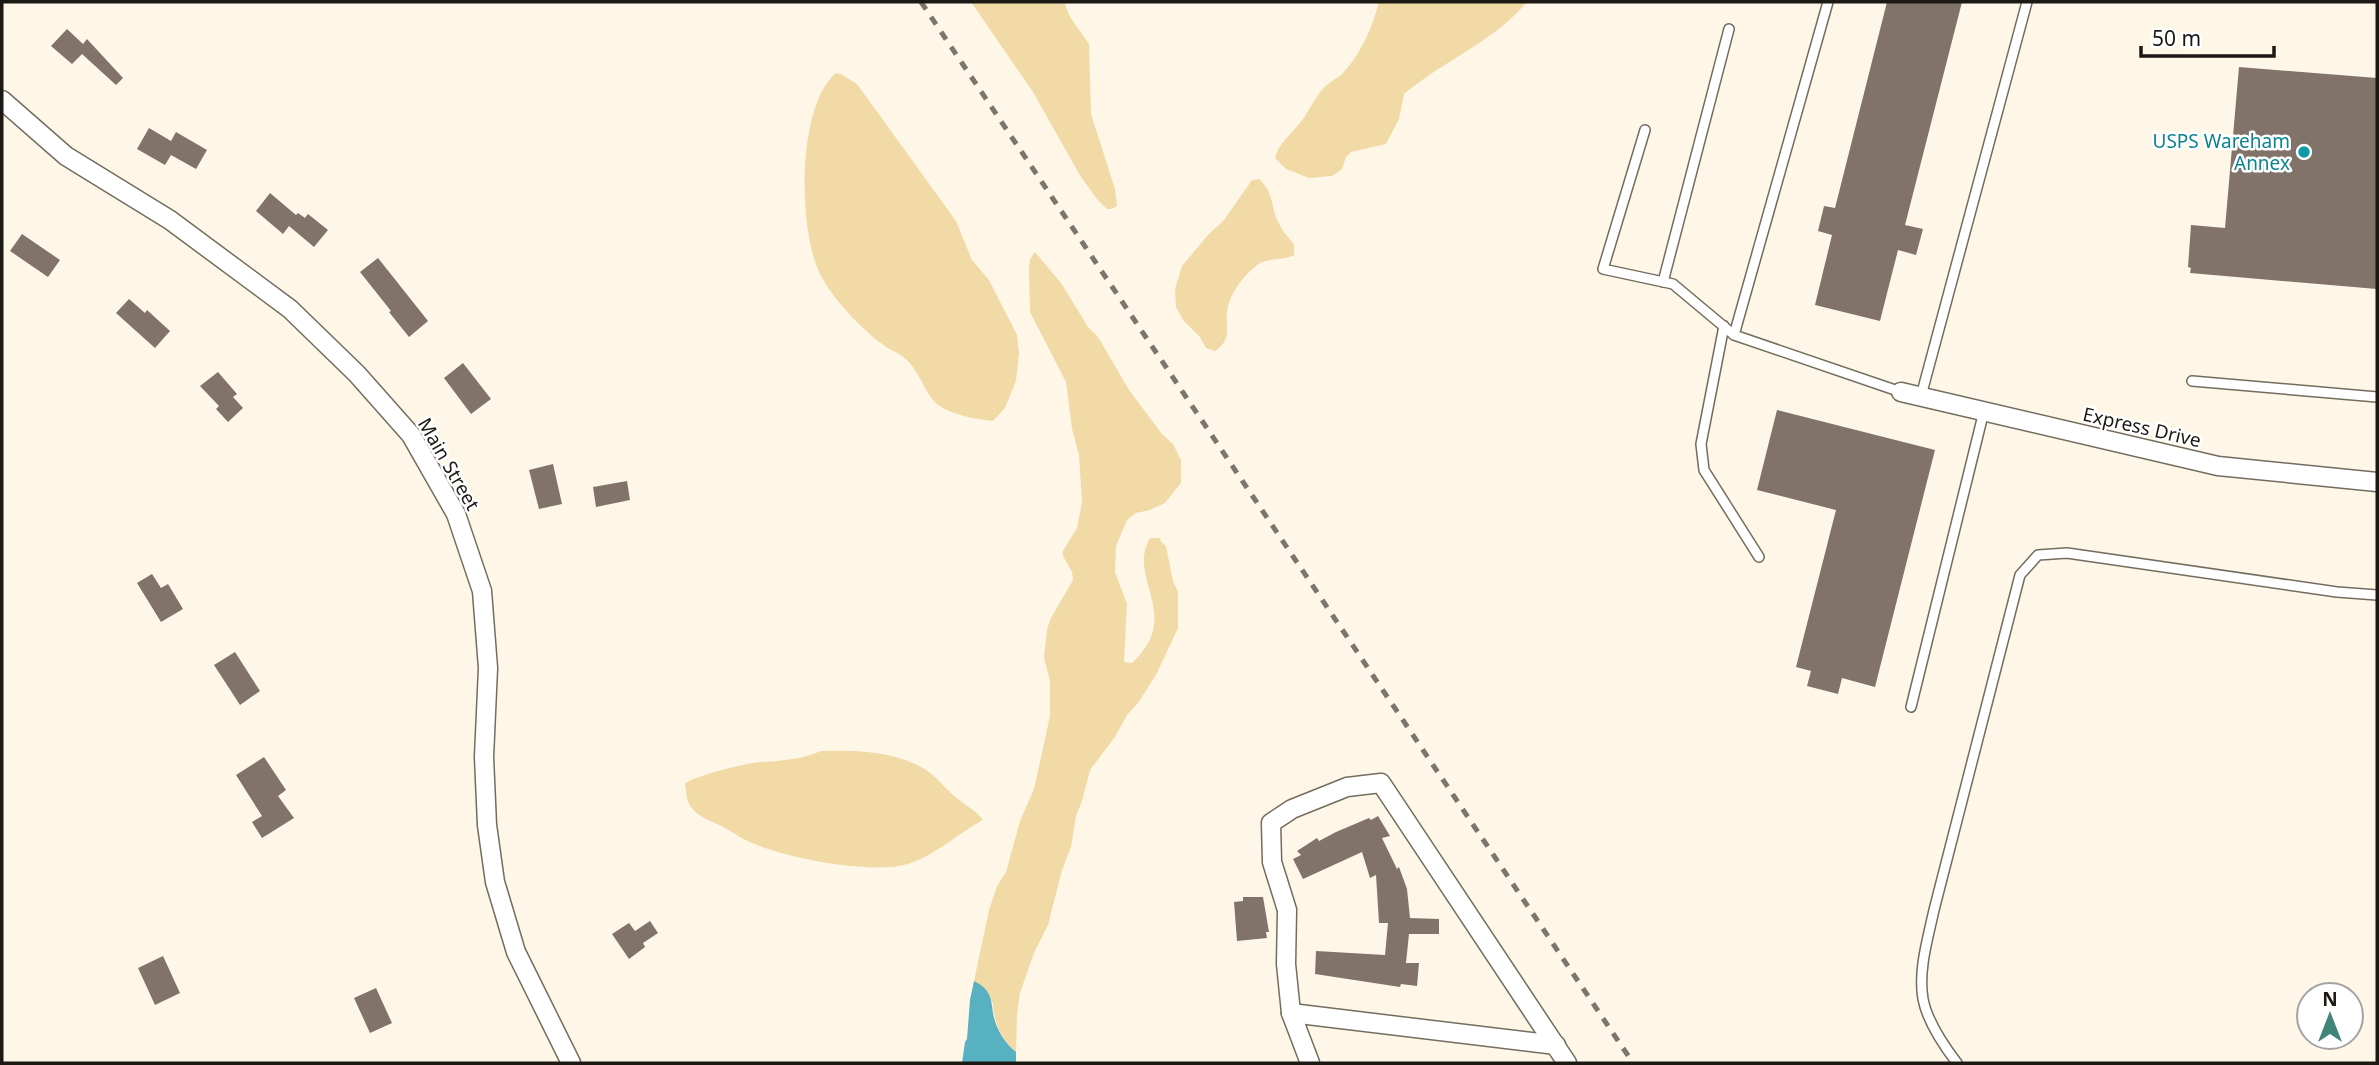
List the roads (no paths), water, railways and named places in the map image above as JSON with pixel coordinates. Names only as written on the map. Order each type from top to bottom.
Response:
[{"type":"street","name":"Main Street","points":[[2,100],[66,156],[170,220],[290,309],[357,374],[411,435],[456,514],[482,591],[488,668],[484,757],[487,825],[495,882],[516,952],[571,1063]]},
{"type":"street","name":"Express Drive","points":[[1901,392],[2218,466],[2377,482]]},
{"type":"street","points":[[1310,1063],[1291,1013],[1286,964],[1287,910],[1272,862],[1271,823],[1292,809],[1347,787],[1381,783],[1567,1063]]},
{"type":"street","points":[[1291,1013],[1556,1045]]},
{"type":"lane","points":[[1734,335],[1828,2]]},
{"type":"lane","points":[[1921,396],[2027,2]]},
{"type":"lane","points":[[1664,282],[1728,29]]},
{"type":"lane","points":[[1645,130],[1603,269],[1674,284],[1734,335],[1901,392]]},
{"type":"lane","points":[[1724,326],[1701,444],[1704,470],[1759,557]]},
{"type":"lane","points":[[2192,381],[2377,397]]},
{"type":"lane","points":[[1911,707],[1984,411]]},
{"type":"lane","points":[[1957,1063],[1940,1040],[1923,1000],[1924,959],[1934,910],[2020,575],[2038,555],[2067,553],[2337,592],[2377,595]]},
{"type":"water","points":[[974,981],[989,994],[996,1024],[1004,1040],[1016,1052],[1016,1063],[962,1063]]},
{"type":"railway","points":[[921,2],[1633,1063]]},
{"type":"place","name":"USPS Wareham Annex","points":[[2304,152]]}]
